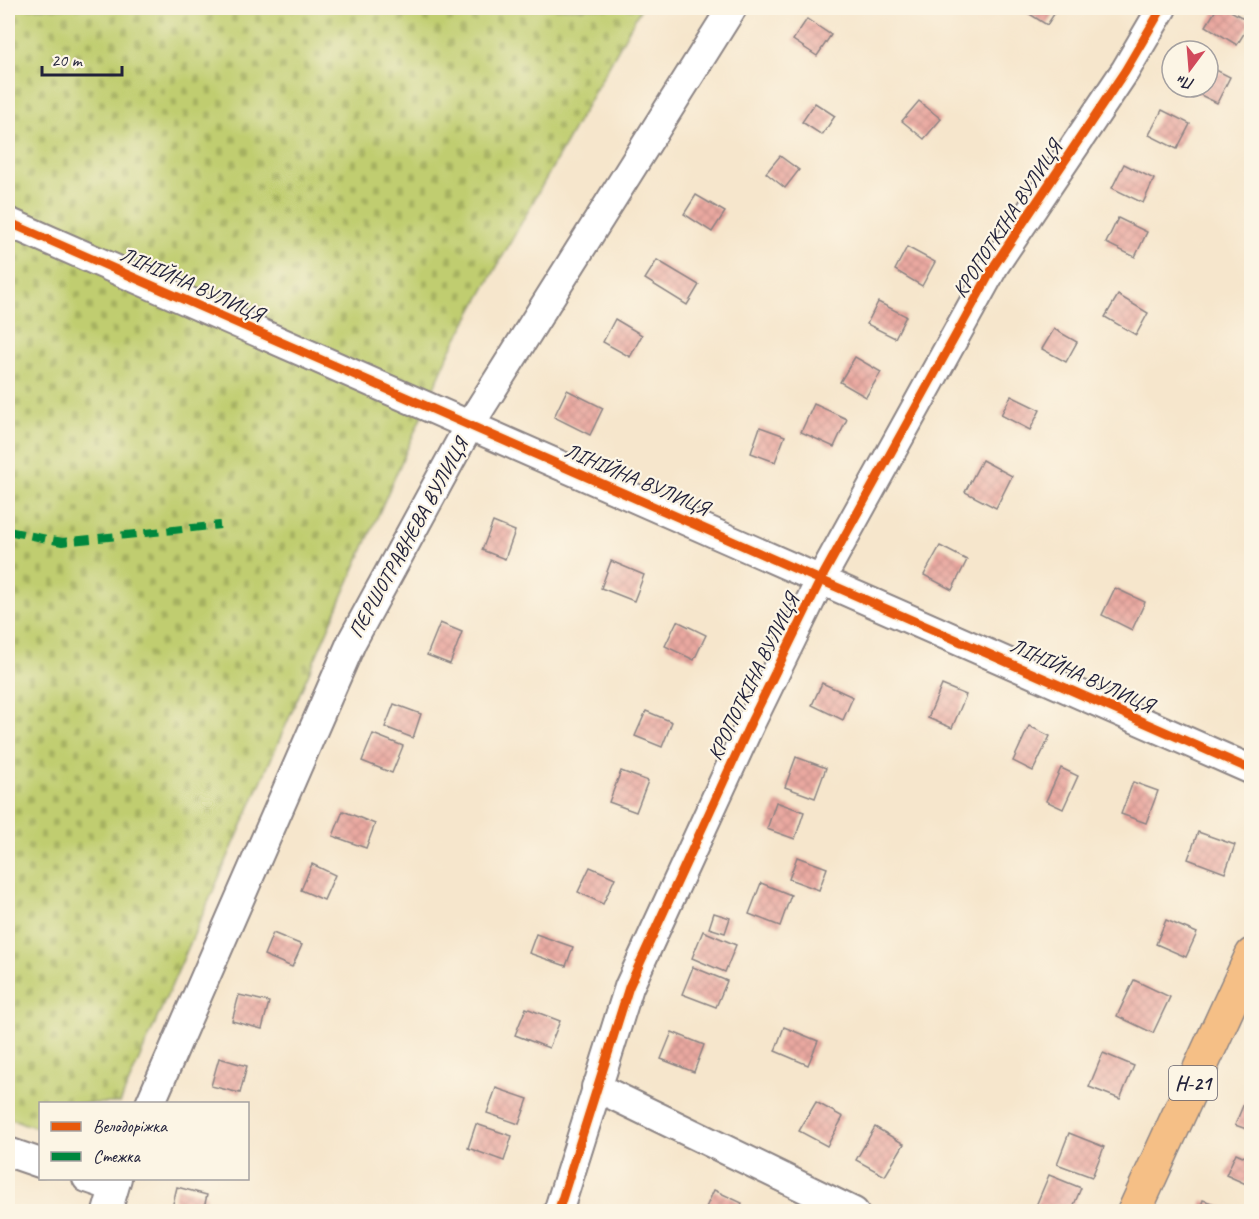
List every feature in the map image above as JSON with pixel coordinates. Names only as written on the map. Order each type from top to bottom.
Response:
[{"type":"main road","name":"Н-21","points":[[1134,1212],[1251,955]]},
{"type":"street","name":"ПЕРШОТРАВНЕВА ВУЛИЦЯ","points":[[151,1102],[352,640],[469,426],[732,8]]},
{"type":"street","name":"КРОПОТКІНА ВУЛИЦЯ","points":[[558,1212],[629,987],[751,722],[821,579],[994,266],[1125,70],[1162,8]]},
{"type":"street","name":"ЛІНІЙНА ВУЛИЦЯ","points":[[8,222],[1251,770]]},
{"type":"street","points":[[596,1087],[854,1212]]},
{"type":"street","points":[[8,1152],[39,1163]]},
{"type":"street","points":[[89,1180],[112,1192]]},
{"type":"green space","points":[[8,8],[641,8],[451,349],[120,1102],[39,1102],[39,1129],[8,1118]]},
{"type":"building","points":[[1020,8],[1058,8],[1047,25]]},
{"type":"building","points":[[1217,8],[1225,8],[1251,22],[1237,45],[1206,26]]},
{"type":"building","points":[[807,19],[831,35],[817,56],[793,40]]},
{"type":"building","points":[[1220,72],[1230,77],[1220,97]]},
{"type":"building","points":[[919,101],[941,119],[924,139],[902,121]]},
{"type":"building","points":[[815,103],[835,116],[822,135],[802,122]]},
{"type":"building","points":[[1162,110],[1190,124],[1177,149],[1149,135]]},
{"type":"building","points":[[780,156],[799,170],[785,188],[766,173]]},
{"type":"building","points":[[1124,164],[1154,179],[1143,203],[1112,188]]},
{"type":"building","points":[[696,195],[725,212],[712,232],[684,214]]},
{"type":"building","points":[[1118,218],[1147,232],[1135,257],[1106,243]]},
{"type":"building","points":[[907,247],[935,262],[922,286],[895,270]]},
{"type":"building","points":[[657,260],[699,285],[687,305],[645,279]]},
{"type":"building","points":[[1118,295],[1148,313],[1136,335],[1105,317]]},
{"type":"building","points":[[878,302],[906,316],[895,338],[867,324]]},
{"type":"building","points":[[615,319],[642,335],[630,357],[603,342]]},
{"type":"building","points":[[1054,329],[1077,342],[1066,362],[1042,349]]},
{"type":"building","points":[[855,357],[881,372],[866,397],[840,382]]},
{"type":"building","points":[[567,390],[603,408],[590,435],[554,417]]},
{"type":"building","points":[[1011,396],[1040,410],[1030,430],[1001,415]]},
{"type":"building","points":[[814,404],[847,419],[834,447],[801,432]]},
{"type":"building","points":[[760,427],[785,436],[775,462],[751,453]]},
{"type":"building","points":[[982,460],[1012,476],[996,508],[965,492]]},
{"type":"building","points":[[493,522],[515,531],[505,559],[482,550]]},
{"type":"building","points":[[940,546],[967,560],[952,590],[924,575]]},
{"type":"building","points":[[611,561],[644,575],[634,601],[601,588]]},
{"type":"building","points":[[1115,588],[1145,602],[1132,630],[1102,615]]},
{"type":"building","points":[[677,621],[706,635],[694,660],[665,646]]},
{"type":"building","points":[[440,623],[462,632],[450,664],[427,655]]},
{"type":"building","points":[[822,683],[853,697],[843,720],[812,705]]},
{"type":"building","points":[[942,685],[966,695],[952,728],[928,718]]},
{"type":"building","points":[[394,704],[421,714],[413,738],[385,727]]},
{"type":"building","points":[[646,711],[672,722],[662,747],[635,736]]},
{"type":"building","points":[[1029,726],[1050,736],[1033,771],[1013,761]]},
{"type":"building","points":[[373,734],[403,746],[392,773],[362,761]]},
{"type":"building","points":[[796,757],[826,768],[815,798],[785,787]]},
{"type":"building","points":[[1061,768],[1078,776],[1063,809],[1046,801]]},
{"type":"building","points":[[621,771],[648,781],[636,812],[609,802]]},
{"type":"building","points":[[1133,782],[1158,791],[1146,823],[1121,814]]},
{"type":"building","points":[[776,802],[804,812],[795,839],[767,829]]},
{"type":"building","points":[[343,811],[375,824],[366,848],[333,836]]},
{"type":"building","points":[[1198,832],[1235,845],[1225,873],[1188,859]]},
{"type":"building","points":[[797,857],[827,868],[819,890],[789,879]]},
{"type":"building","points":[[312,864],[335,875],[324,900],[301,890]]},
{"type":"building","points":[[590,867],[615,878],[603,904],[578,892]]},
{"type":"building","points":[[761,883],[791,895],[780,926],[749,914]]},
{"type":"building","points":[[714,913],[730,918],[725,933],[709,928]]},
{"type":"building","points":[[1166,920],[1197,933],[1186,957],[1156,944]]},
{"type":"building","points":[[703,931],[736,945],[725,972],[692,958]]},
{"type":"building","points":[[273,933],[302,945],[292,967],[264,955]]},
{"type":"building","points":[[536,934],[573,947],[566,966],[529,953]]},
{"type":"building","points":[[693,967],[727,981],[716,1007],[682,994]]},
{"type":"building","points":[[1134,980],[1170,997],[1153,1033],[1117,1016]]},
{"type":"building","points":[[239,995],[269,1002],[262,1029],[232,1021]]},
{"type":"building","points":[[526,1008],[560,1021],[549,1048],[515,1035]]},
{"type":"building","points":[[784,1027],[818,1041],[808,1065],[775,1051]]},
{"type":"building","points":[[672,1032],[704,1045],[694,1072],[661,1059]]},
{"type":"building","points":[[1103,1053],[1134,1066],[1120,1099],[1089,1087]]},
{"type":"building","points":[[219,1058],[247,1066],[240,1093],[211,1086]]},
{"type":"building","points":[[496,1088],[528,1099],[519,1124],[487,1113]]},
{"type":"building","points":[[1247,1096],[1252,1098],[1252,1131],[1235,1125]]},
{"type":"building","points":[[816,1102],[843,1117],[827,1146],[799,1131]]},
{"type":"building","points":[[476,1124],[512,1136],[504,1161],[468,1148]]},
{"type":"building","points":[[875,1127],[904,1144],[885,1176],[856,1160]]},
{"type":"building","points":[[1069,1133],[1104,1147],[1092,1177],[1057,1164]]},
{"type":"building","points":[[1236,1153],[1252,1160],[1252,1172],[1246,1184],[1226,1175]]},
{"type":"building","points":[[1049,1175],[1081,1188],[1071,1212],[1044,1212],[1035,1208]]},
{"type":"building","points":[[177,1187],[207,1195],[203,1212],[171,1212]]},
{"type":"building","points":[[714,1190],[742,1203],[738,1212],[704,1212]]},
{"type":"building","points":[[1203,1200],[1235,1211],[1235,1212],[1199,1212]]},
{"type":"marked path","points":[[8,531],[62,542],[220,525]]},
{"type":"cycle path","points":[[558,1212],[629,987],[751,722],[821,579],[994,266],[1125,71],[1162,8]]},
{"type":"cycle path","points":[[8,222],[1252,770]]}]
